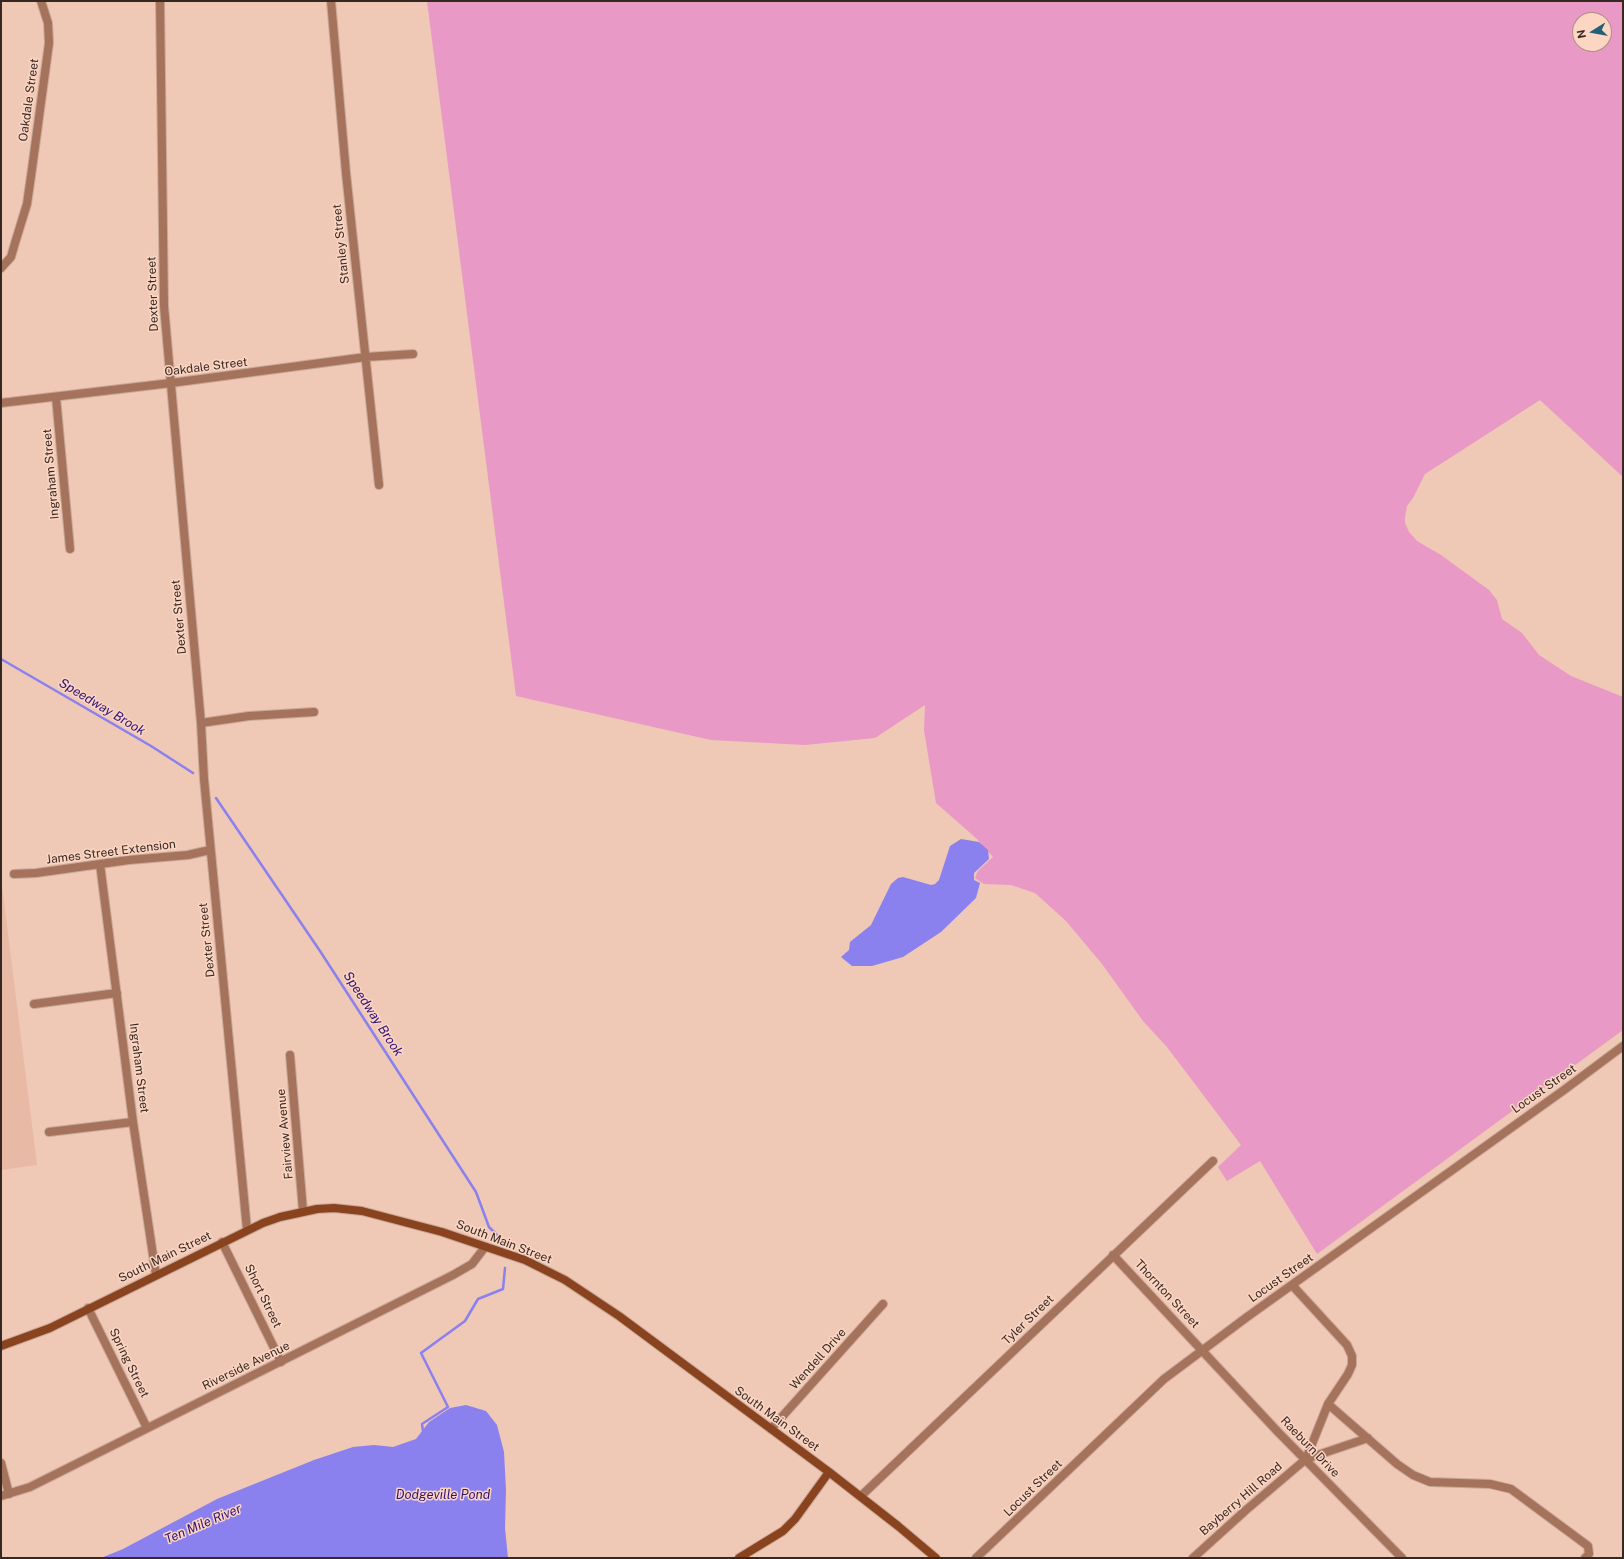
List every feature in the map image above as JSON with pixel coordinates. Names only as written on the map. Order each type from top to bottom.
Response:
[{"type":"main road","name":"South Main Street","points":[[1,1346],[50,1328],[222,1242],[280,1217],[303,1211],[334,1208],[362,1211],[442,1232],[535,1264],[590,1295],[861,1496],[936,1558]]},
{"type":"main road","points":[[739,1558],[783,1531],[795,1519],[829,1472]]},
{"type":"street","name":"Oakdale Street","points":[[1,268],[11,257],[16,243],[26,204],[32,169],[49,42],[48,23],[41,1]]},
{"type":"street","name":"Dexter Street","points":[[160,1],[164,306],[201,723],[210,850],[247,1230]]},
{"type":"street","name":"Stanley Street","points":[[331,1],[346,173],[379,485]]},
{"type":"street","name":"Oakdale Street","points":[[1,403],[171,383],[366,357],[413,354]]},
{"type":"street","name":"Ingraham Street","points":[[56,397],[70,549]]},
{"type":"street","points":[[201,723],[249,716],[314,712]]},
{"type":"street","name":"James Street Extension","points":[[14,874],[36,873],[129,860],[188,855],[210,850]]},
{"type":"street","name":"Ingraham Street","points":[[100,864],[133,1122],[156,1275]]},
{"type":"street","points":[[34,1004],[117,994]]},
{"type":"street","name":"Locust Street","points":[[976,1558],[1140,1400],[1164,1379],[1623,1046]]},
{"type":"street","name":"Fairview Avenue","points":[[290,1055],[303,1211]]},
{"type":"street","points":[[49,1132],[133,1122]]},
{"type":"street","name":"Tyler Street","points":[[861,1496],[1213,1161]]},
{"type":"street","name":"Short Street","points":[[222,1242],[281,1362]]},
{"type":"street","name":"Riverside Avenue","points":[[5,1495],[30,1487],[453,1276],[472,1264],[486,1246]]},
{"type":"street","name":"Thornton Street","points":[[1113,1255],[1203,1350]]},
{"type":"street","name":"Bayberry Hill Road","points":[[1292,1285],[1347,1345],[1352,1356],[1352,1365],[1348,1374],[1328,1404],[1306,1460]]},
{"type":"street","name":"Wendell Drive","points":[[771,1429],[883,1304]]},
{"type":"street","name":"Spring Street","points":[[88,1308],[147,1428]]},
{"type":"street","name":"Raeburn Drive","points":[[1203,1350],[1278,1432],[1402,1558]]},
{"type":"street","points":[[1328,1404],[1397,1464],[1413,1475],[1430,1482],[1490,1484],[1511,1489],[1588,1546],[1589,1554],[1585,1558]]},
{"type":"street","name":"Bayberry Hill Road","points":[[1193,1558],[1246,1510],[1306,1460],[1368,1438]]},
{"type":"street","points":[[1,1463],[5,1495]]},
{"type":"shaded area","points":[[427,1],[1623,1],[1623,477],[1540,400],[1425,474],[1413,498],[1407,506],[1405,523],[1409,532],[1417,541],[1441,555],[1489,590],[1497,600],[1502,619],[1522,633],[1539,655],[1571,676],[1623,697],[1623,1030],[1317,1254],[1260,1161],[1227,1181],[1218,1167],[1241,1145],[1167,1047],[1143,1021],[1102,964],[1066,921],[1035,893],[1011,885],[984,884],[975,878],[978,871],[993,857],[977,839],[936,803],[924,730],[925,705],[875,738],[805,745],[711,740],[516,696]]},
{"type":"shaded area","points":[[1,878],[37,1165],[1,1170]]},
{"type":"water","points":[[961,839],[979,842],[988,850],[989,859],[974,873],[974,880],[980,883],[976,898],[941,932],[903,957],[872,966],[852,966],[841,957],[849,950],[850,942],[871,925],[891,884],[898,878],[903,877],[931,885],[935,884],[939,880],[950,846]]},
{"type":"water","name":"Dodgeville Pond","points":[[466,1405],[486,1411],[497,1425],[504,1452],[506,1490],[505,1528],[508,1558],[101,1558],[123,1549],[217,1499],[314,1460],[353,1447],[374,1445],[393,1447],[416,1439],[429,1422],[450,1408]]},
{"type":"waterway","name":"Speedway Brook","points":[[1,659],[151,746],[193,773]]},
{"type":"waterway","name":"Speedway Brook","points":[[216,798],[320,951],[476,1192],[489,1227],[506,1244]]},
{"type":"waterway","name":"Speedway Brook","points":[[423,1431],[422,1424],[448,1407],[421,1353],[465,1321],[478,1299],[503,1289],[505,1268]]},
{"type":"water label","name":"Ten Mile River","points":[[203,1524]]}]
